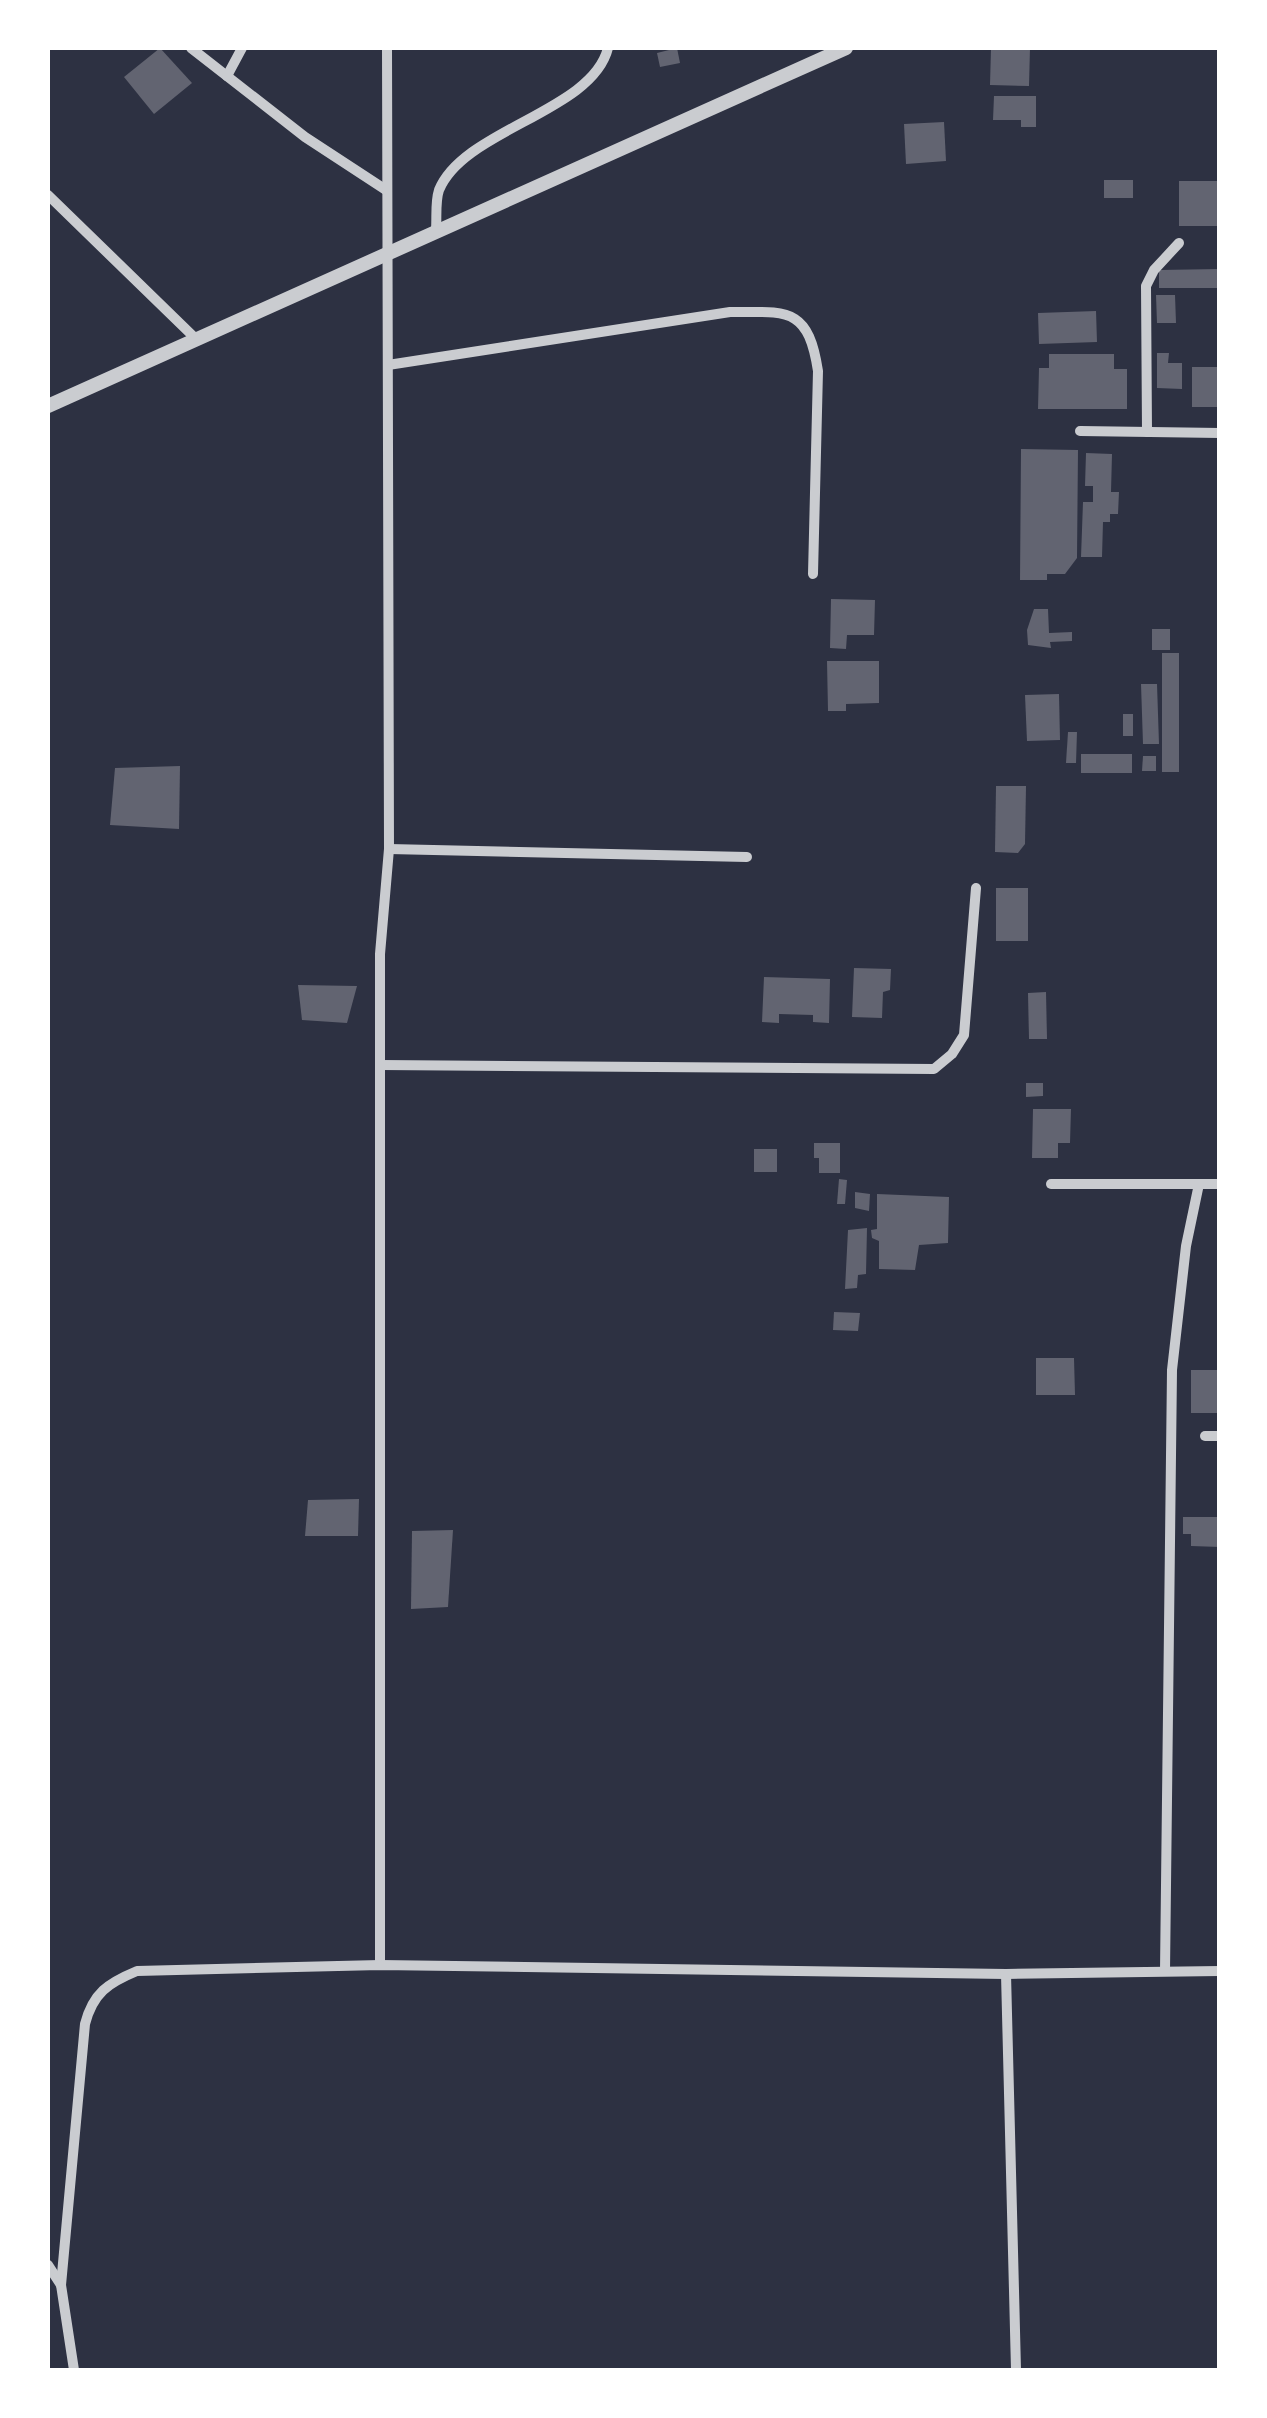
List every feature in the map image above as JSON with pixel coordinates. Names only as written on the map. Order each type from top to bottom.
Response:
[{"type":"street","points":[[191,48],[305,137],[386,190]]},
{"type":"street","points":[[227,76],[242,48]]},
{"type":"street","points":[[380,1965],[380,954],[389,850],[386,48]]},
{"type":"street","points":[[436,229],[438,194],[458,163],[593,77],[608,48]]},
{"type":"street","points":[[48,406],[846,48]]},
{"type":"street","points":[[50,201],[196,338]]},
{"type":"street","points":[[1147,432],[1146,286],[1154,270],[1179,243]]},
{"type":"street","points":[[388,365],[730,312],[778,312],[802,322],[814,341],[818,371],[813,574]]},
{"type":"street","points":[[1080,431],[1220,433]]},
{"type":"street","points":[[389,850],[747,857]]},
{"type":"street","points":[[380,1066],[934,1069],[952,1054],[964,1035],[976,888]]},
{"type":"street","points":[[1051,1184],[1220,1184]]},
{"type":"street","points":[[1165,1971],[1172,1370],[1186,1246],[1199,1184]]},
{"type":"street","points":[[1205,1436],[1220,1436]]},
{"type":"street","points":[[74,2370],[61,2285],[85,2024],[90,2003],[106,1984],[137,1970],[380,1965],[1006,1974],[1220,1971]]},
{"type":"street","points":[[1006,1974],[1016,2370]]},
{"type":"street","points":[[48,2266],[61,2285]]},
{"type":"building","points":[[160,48],[192,83],[154,114],[124,77]]},
{"type":"building","points":[[677,48],[680,63],[660,67],[657,53]]},
{"type":"building","points":[[991,48],[1030,48],[1029,86],[990,85]]},
{"type":"building","points":[[994,96],[1036,96],[1036,127],[1021,127],[1021,120],[993,120]]},
{"type":"building","points":[[944,122],[946,161],[906,164],[904,124]]},
{"type":"building","points":[[1104,180],[1133,180],[1133,198],[1104,198]]},
{"type":"building","points":[[1179,181],[1220,181],[1220,226],[1179,226]]},
{"type":"building","points":[[1220,269],[1220,288],[1159,288],[1159,270]]},
{"type":"building","points":[[1156,295],[1175,295],[1176,323],[1157,323]]},
{"type":"building","points":[[1096,311],[1097,342],[1039,344],[1038,313]]},
{"type":"building","points":[[1157,353],[1169,353],[1168,363],[1182,363],[1182,389],[1157,388]]},
{"type":"building","points":[[1049,354],[1114,354],[1114,369],[1127,369],[1127,409],[1038,409],[1039,368],[1049,368]]},
{"type":"building","points":[[1192,367],[1220,367],[1220,407],[1192,407]]},
{"type":"building","points":[[1021,449],[1078,450],[1077,558],[1065,574],[1047,574],[1047,580],[1020,580]]},
{"type":"building","points":[[1086,453],[1112,454],[1111,492],[1119,492],[1118,514],[1110,514],[1110,522],[1103,522],[1102,557],[1081,557],[1083,502],[1093,502],[1093,486],[1085,486]]},
{"type":"building","points":[[831,599],[875,600],[874,635],[847,635],[846,649],[830,648]]},
{"type":"building","points":[[1034,609],[1048,609],[1049,633],[1072,632],[1072,641],[1050,642],[1051,648],[1028,645],[1027,630]]},
{"type":"building","points":[[1152,629],[1170,629],[1170,650],[1152,650]]},
{"type":"building","points":[[1162,653],[1179,653],[1179,772],[1162,772]]},
{"type":"building","points":[[827,661],[879,661],[879,703],[846,704],[846,711],[828,711]]},
{"type":"building","points":[[1141,684],[1157,684],[1159,744],[1143,744]]},
{"type":"building","points":[[1059,694],[1060,740],[1027,741],[1025,695]]},
{"type":"building","points":[[1123,714],[1133,714],[1133,736],[1123,736]]},
{"type":"building","points":[[1068,732],[1077,732],[1076,763],[1066,763]]},
{"type":"building","points":[[1081,754],[1132,754],[1132,773],[1081,773]]},
{"type":"building","points":[[1143,756],[1156,756],[1156,771],[1142,771]]},
{"type":"building","points":[[180,766],[179,829],[110,825],[115,768]]},
{"type":"building","points":[[996,786],[1026,786],[1025,844],[1018,853],[995,852]]},
{"type":"building","points":[[996,888],[1028,888],[1028,941],[996,941]]},
{"type":"building","points":[[854,968],[891,969],[890,990],[883,992],[882,1018],[852,1017]]},
{"type":"building","points":[[764,977],[830,979],[829,1023],[813,1022],[813,1015],[779,1014],[779,1023],[762,1022]]},
{"type":"building","points":[[298,985],[357,986],[347,1023],[302,1020]]},
{"type":"building","points":[[1046,992],[1047,1039],[1029,1039],[1028,993]]},
{"type":"building","points":[[1026,1083],[1043,1083],[1043,1096],[1026,1097]]},
{"type":"building","points":[[1033,1109],[1071,1109],[1070,1143],[1058,1143],[1058,1158],[1032,1158]]},
{"type":"building","points":[[814,1143],[840,1143],[840,1173],[819,1173]]},
{"type":"building","points":[[754,1149],[777,1149],[777,1172],[754,1172]]},
{"type":"building","points":[[839,1179],[847,1180],[845,1204],[837,1204]]},
{"type":"building","points":[[855,1192],[870,1194],[869,1211],[855,1208]]},
{"type":"building","points":[[877,1194],[949,1197],[948,1243],[919,1245],[915,1270],[879,1269],[879,1241],[872,1238],[871,1230],[877,1229]]},
{"type":"building","points":[[867,1228],[866,1274],[858,1275],[857,1288],[845,1289],[848,1230]]},
{"type":"building","points":[[834,1312],[860,1313],[858,1331],[833,1330]]},
{"type":"building","points":[[1036,1358],[1074,1358],[1075,1395],[1036,1395]]},
{"type":"building","points":[[1191,1370],[1220,1370],[1220,1413],[1191,1413]]},
{"type":"building","points":[[359,1499],[358,1536],[305,1536],[308,1500]]},
{"type":"building","points":[[1183,1517],[1220,1517],[1220,1547],[1191,1546],[1191,1534],[1183,1534]]},
{"type":"building","points":[[453,1530],[448,1607],[411,1609],[412,1531]]}]
